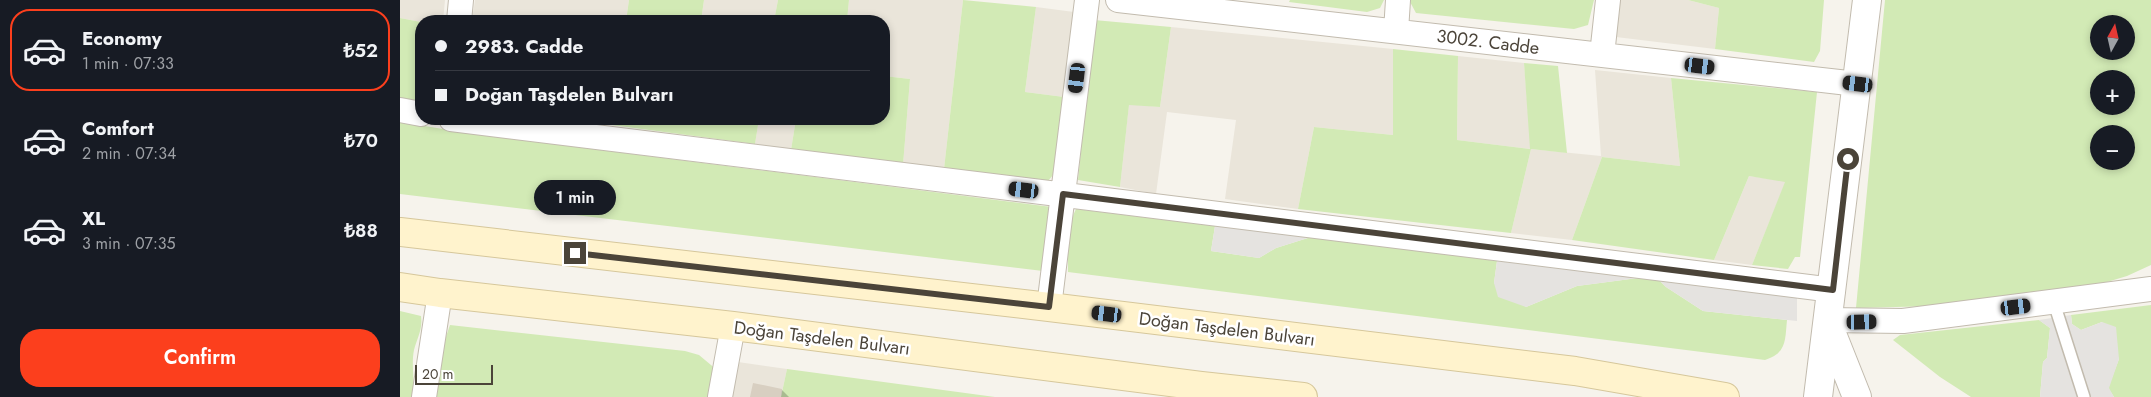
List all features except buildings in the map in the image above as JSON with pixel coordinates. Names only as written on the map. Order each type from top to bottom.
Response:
[{"type":"main road","name":"Doğan Taşdelen Bulvarı","points":[[400,232],[1049,307],[1575,371],[1725,397]]},
{"type":"main road","name":"Doğan Taşdelen Bulvarı","points":[[400,286],[440,293],[733,326],[1200,392],[1303,397]]},
{"type":"street","points":[[460,15],[461,0]]},
{"type":"street","points":[[1049,307],[1087,0]]},
{"type":"street","name":"3002. Cadde","points":[[1118,0],[1858,84]]},
{"type":"street","points":[[1396,31],[1398,0]]},
{"type":"street","points":[[1602,55],[1608,0]]},
{"type":"street","points":[[1818,397],[1827,320],[1833,290],[1867,0]]},
{"type":"street","points":[[400,110],[415,113]]},
{"type":"street","points":[[500,125],[1833,290]]},
{"type":"street","points":[[1827,320],[1903,321],[2054,302],[2140,290],[2151,278]]},
{"type":"street","points":[[424,397],[440,293]]},
{"type":"street","points":[[1827,320],[1858,397]]},
{"type":"street","points":[[720,397],[733,326]]},
{"type":"lane","points":[[2054,302],[2084,397]]},
{"type":"shaded area","points":[[400,0],[445,0],[444,15],[415,15],[415,21],[400,18]]},
{"type":"shaded area","points":[[475,0],[629,0],[627,15],[473,15]]},
{"type":"shaded area","points":[[704,0],[778,0],[775,15],[702,15]]},
{"type":"shaded area","points":[[849,0],[963,0],[944,169],[903,165],[910,79],[890,77],[890,15],[848,15]]},
{"type":"shaded area","points":[[1619,0],[1688,0],[1719,8],[1715,49],[1616,37]]},
{"type":"shaded area","points":[[1036,7],[1074,12],[1064,97],[1025,92]]},
{"type":"shaded area","points":[[1171,27],[1393,49],[1393,135],[1314,127],[1298,209],[1225,199],[1236,120],[1167,112],[1156,194],[1120,187],[1129,104],[1160,107]]},
{"type":"shaded area","points":[[1458,56],[1524,63],[1531,149],[1457,140]]},
{"type":"shaded area","points":[[1595,70],[1671,78],[1680,166],[1602,157],[1572,240],[1511,233],[1531,149],[1601,156]]},
{"type":"shaded area","points":[[758,125],[795,125],[791,150],[755,144]]},
{"type":"shaded area","points":[[1749,176],[1786,181],[1752,265],[1714,260]]},
{"type":"shaded area","points":[[1215,226],[1311,237],[1276,248],[1259,258],[1211,251]]},
{"type":"shaded area","points":[[1497,261],[1638,278],[1577,286],[1526,307],[1498,297],[1494,283]]},
{"type":"shaded area","points":[[1660,281],[1797,297],[1797,321],[1703,311]]},
{"type":"shaded area","points":[[2071,315],[2072,324],[2081,330],[2102,322],[2116,327],[2119,359],[2109,388],[2114,397],[2040,397],[2043,362],[2047,358],[2050,328],[2039,320]]},
{"type":"shaded area","points":[[738,362],[787,369],[781,397],[732,397]]},
{"type":"green space","points":[[629,0],[704,0],[702,15],[627,15]]},
{"type":"green space","points":[[778,0],[849,0],[848,15],[775,15]]},
{"type":"green space","points":[[963,0],[1036,7],[1025,92],[1064,97],[1053,175],[1048,181],[944,169]]},
{"type":"green space","points":[[1290,0],[1384,0],[1380,8],[1367,12],[1289,2]]},
{"type":"green space","points":[[1409,0],[1594,0],[1588,25],[1574,29],[1416,13]]},
{"type":"green space","points":[[1688,0],[1824,0],[1820,51],[1814,62],[1715,49],[1719,8]]},
{"type":"green space","points":[[1885,0],[2151,0],[2151,265],[2127,276],[2097,285],[1936,306],[1856,308]]},
{"type":"green space","points":[[400,18],[415,21],[415,102],[400,99]]},
{"type":"green space","points":[[1094,20],[1171,27],[1160,107],[1129,105],[1120,187],[1078,180]]},
{"type":"green space","points":[[1393,49],[1458,56],[1457,140],[1530,149],[1524,63],[1558,66],[1567,153],[1531,149],[1511,233],[1298,209],[1314,127],[1393,135]]},
{"type":"green space","points":[[890,77],[910,79],[903,165],[791,150],[795,125],[890,125]]},
{"type":"green space","points":[[1671,78],[1817,92],[1800,257],[1795,257],[1788,269],[1752,265],[1785,182],[1749,176],[1714,260],[1572,240],[1602,157],[1680,166]]},
{"type":"green space","points":[[400,122],[474,134],[1052,207],[1043,271],[400,194]]},
{"type":"green space","points":[[611,125],[758,125],[755,144]]},
{"type":"green space","points":[[1076,209],[1215,226],[1211,251],[1259,258],[1276,248],[1311,237],[1497,261],[1494,283],[1526,307],[1577,286],[1638,278],[1660,281],[1703,311],[1787,320],[1785,340],[1784,345],[1777,354],[1765,360],[1068,272],[1069,232]]},
{"type":"green space","points":[[2151,305],[2151,397],[2114,397],[2108,388],[2119,359],[2102,322],[2081,330],[2072,324],[2071,315]]},
{"type":"green space","points":[[400,311],[421,316],[420,329],[413,355],[413,397],[400,397]]},
{"type":"green space","points":[[2039,320],[2050,328],[2047,358],[2043,362],[2040,397],[1971,397],[1940,377],[1893,340],[1900,335]]},
{"type":"green space","points":[[450,325],[685,351],[699,355],[717,370],[713,397],[435,397],[440,354]]},
{"type":"green space","points":[[787,369],[995,397],[781,397]]},
{"type":"route","points":[[575,253],[1049,307],[1063,194],[1833,290],[1848,159]]}]
